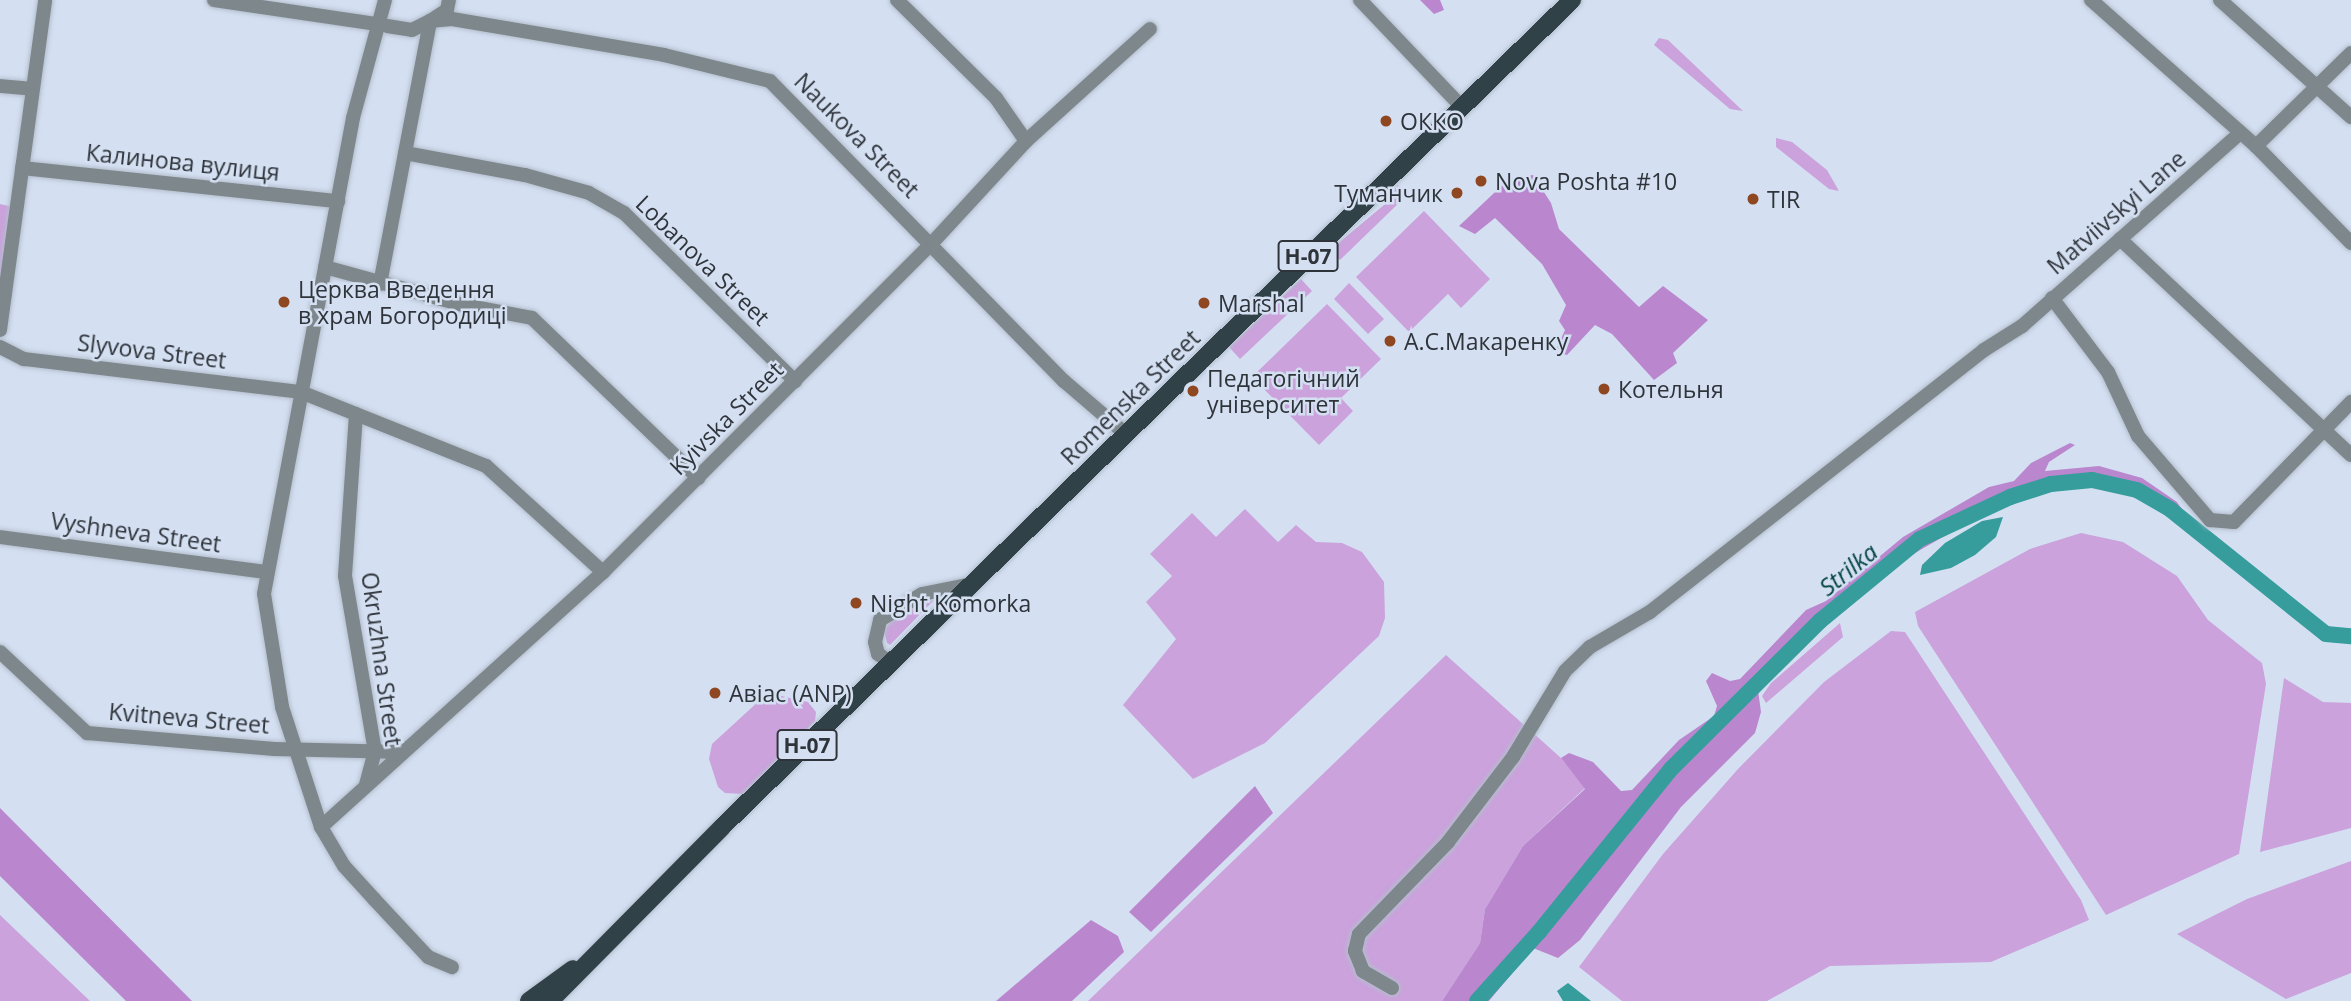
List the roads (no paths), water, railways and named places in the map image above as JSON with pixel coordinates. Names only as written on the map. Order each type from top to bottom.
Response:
[{"type":"main road","name":"Romenska Street","points":[[585,962],[1572,0]]},
{"type":"main road","name":"Н-07","points":[[528,1001],[585,962]]},
{"type":"main road","name":"Н-07","points":[[550,1001],[585,962]]},
{"type":"street","points":[[0,330],[45,0]]},
{"type":"street","name":"Naukova Street","points":[[214,0],[412,30],[430,21],[452,19],[757,74],[783,91],[1064,381],[1127,436]]},
{"type":"street","points":[[385,0],[382,25],[338,201],[265,572],[264,594],[282,707],[321,827],[344,866],[374,899],[429,957],[452,968]]},
{"type":"street","points":[[380,284],[430,21],[447,10],[449,0]]},
{"type":"street","points":[[897,0],[996,98],[1026,141]]},
{"type":"street","points":[[1360,0],[1461,106]]},
{"type":"street","points":[[2091,0],[2256,146],[2351,243]]},
{"type":"street","points":[[2220,0],[2351,117]]},
{"type":"street","name":"Kyivska Street","points":[[321,827],[603,572],[932,243],[1026,141],[1150,29]]},
{"type":"street","points":[[2256,146],[2351,53]]},
{"type":"street","points":[[0,86],[32,89]]},
{"type":"street","name":"Matviivskyi Lane","points":[[1392,988],[1363,971],[1355,951],[1359,934],[1448,842],[1513,757],[1565,671],[1590,647],[1650,612],[1984,350],[2022,326],[2240,133]]},
{"type":"street","name":"Lobanova Street","points":[[405,153],[525,175],[589,193],[624,213],[795,381]]},
{"type":"street","name":"Калинова вулиця","points":[[22,168],[338,201]]},
{"type":"street","points":[[2120,239],[2351,455]]},
{"type":"street","points":[[325,267],[380,284],[532,318],[698,478]]},
{"type":"street","points":[[2052,298],[2108,372],[2138,436],[2199,513],[2222,523],[2234,522],[2351,401]]},
{"type":"street","name":"Slyvova Street","points":[[0,347],[24,359],[301,391],[486,466],[603,572]]},
{"type":"street","name":"Okruzhna Street","points":[[356,414],[345,576],[375,751],[366,785]]},
{"type":"street","name":"Vyshneva Street","points":[[0,537],[265,572]]},
{"type":"street","points":[[891,663],[878,654],[875,642],[880,620],[922,594],[973,584]]},
{"type":"street","name":"Kvitneva Street","points":[[0,652],[82,727],[95,734],[294,748],[403,752]]},
{"type":"waterway","name":"Strilka","points":[[1477,1001],[1539,932],[1671,769],[1820,621],[1920,539],[2010,497],[2051,484],[2092,480],[2137,490],[2171,510],[2326,634],[2351,636]]},
{"type":"place","name":"ОККО","points":[[1386,121]]},
{"type":"place","name":"Nova Poshta #10","points":[[1481,181]]},
{"type":"place","name":"Туманчик","points":[[1457,193]]},
{"type":"place","name":"TIR","points":[[1753,199]]},
{"type":"place","name":"Церква Введення в храм Богородиці","points":[[284,302]]},
{"type":"place","name":"Marshal","points":[[1204,303]]},
{"type":"place","name":"А.С.Макаренку","points":[[1390,341]]},
{"type":"place","name":"Котельня","points":[[1604,389]]},
{"type":"place","name":"Педагогічний університет","points":[[1193,391]]},
{"type":"place","name":"Night Komorka","points":[[856,603]]},
{"type":"place","name":"Авіас (ANP)","points":[[715,693]]}]
